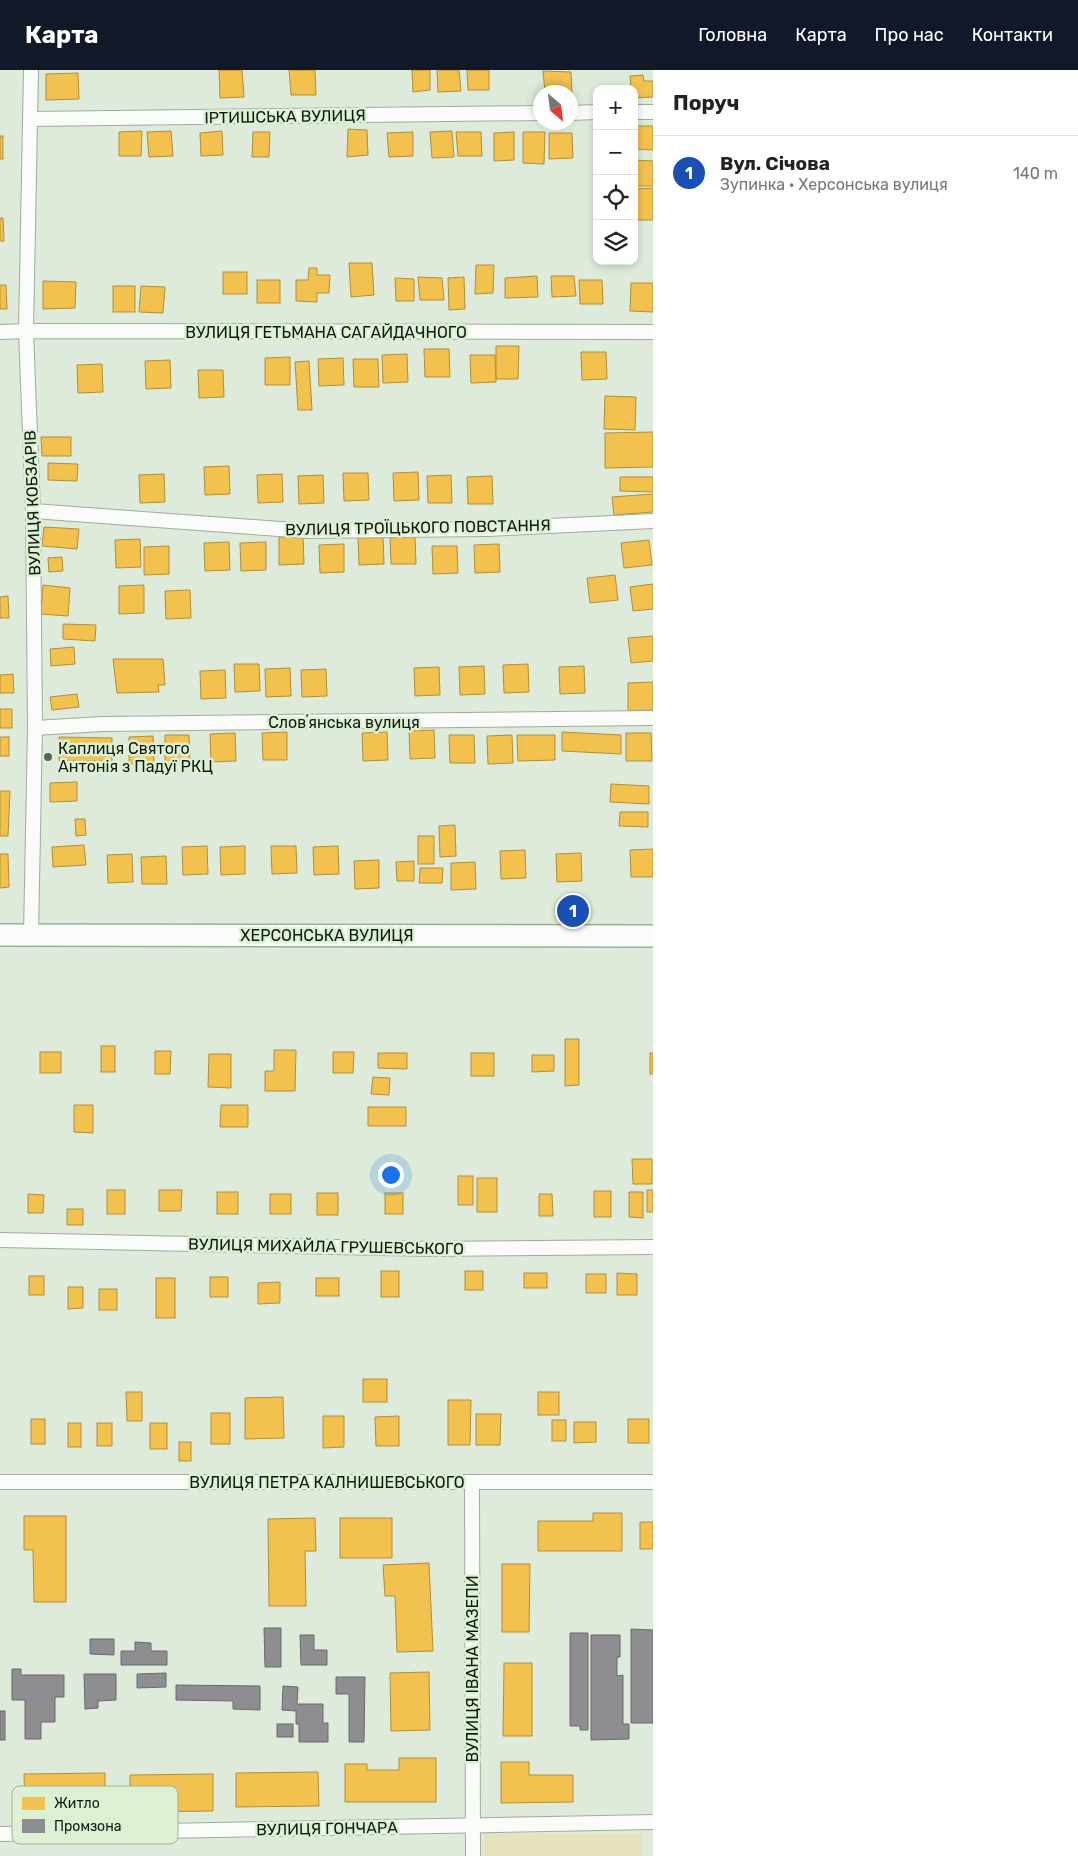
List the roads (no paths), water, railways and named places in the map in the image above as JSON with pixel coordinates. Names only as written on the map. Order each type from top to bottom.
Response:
[{"type":"main road","name":"ХЕРСОНСЬКА ВУЛИЦЯ","points":[[0,935],[653,936]]},
{"type":"street","name":"ВУЛИЦЯ КОБЗАРІВ","points":[[31,70],[26,331],[33,511],[35,728],[32,935]]},
{"type":"street","points":[[578,112],[593,112]]},
{"type":"street","points":[[638,112],[653,112]]},
{"type":"street","name":"ІРТИШСЬКА ВУЛИЦЯ","points":[[30,119],[533,113]]},
{"type":"street","name":"ВУЛИЦЯ ГЕТЬМАНА САГАЙДАЧНОГО","points":[[0,332],[653,332]]},
{"type":"street","name":"ВУЛИЦЯ ТРОЇЦЬКОГО ПОВСТАННЯ","points":[[33,511],[307,531],[487,528],[653,521]]},
{"type":"street","name":"Словʼянська вулиця","points":[[35,728],[102,724],[653,718]]},
{"type":"street","name":"ВУЛИЦЯ МИХАЙЛА ГРУШЕВСЬКОГО","points":[[0,1240],[430,1249],[653,1247]]},
{"type":"street","name":"ВУЛИЦЯ ПЕТРА КАЛНИШЕВСЬКОГО","points":[[0,1482],[653,1482]]},
{"type":"street","name":"ВУЛИЦЯ ІВАНА МАЗЕПИ","points":[[472,1482],[473,1856]]},
{"type":"street","name":"ВУЛИЦЯ ГОНЧАРА","points":[[178,1831],[653,1822]]},
{"type":"place","name":"Каплиця Святого Антонія з Падуї РКЦ","points":[[48,757]]},
{"type":"place","name":"Вул. Січова","points":[[573,911]]}]
